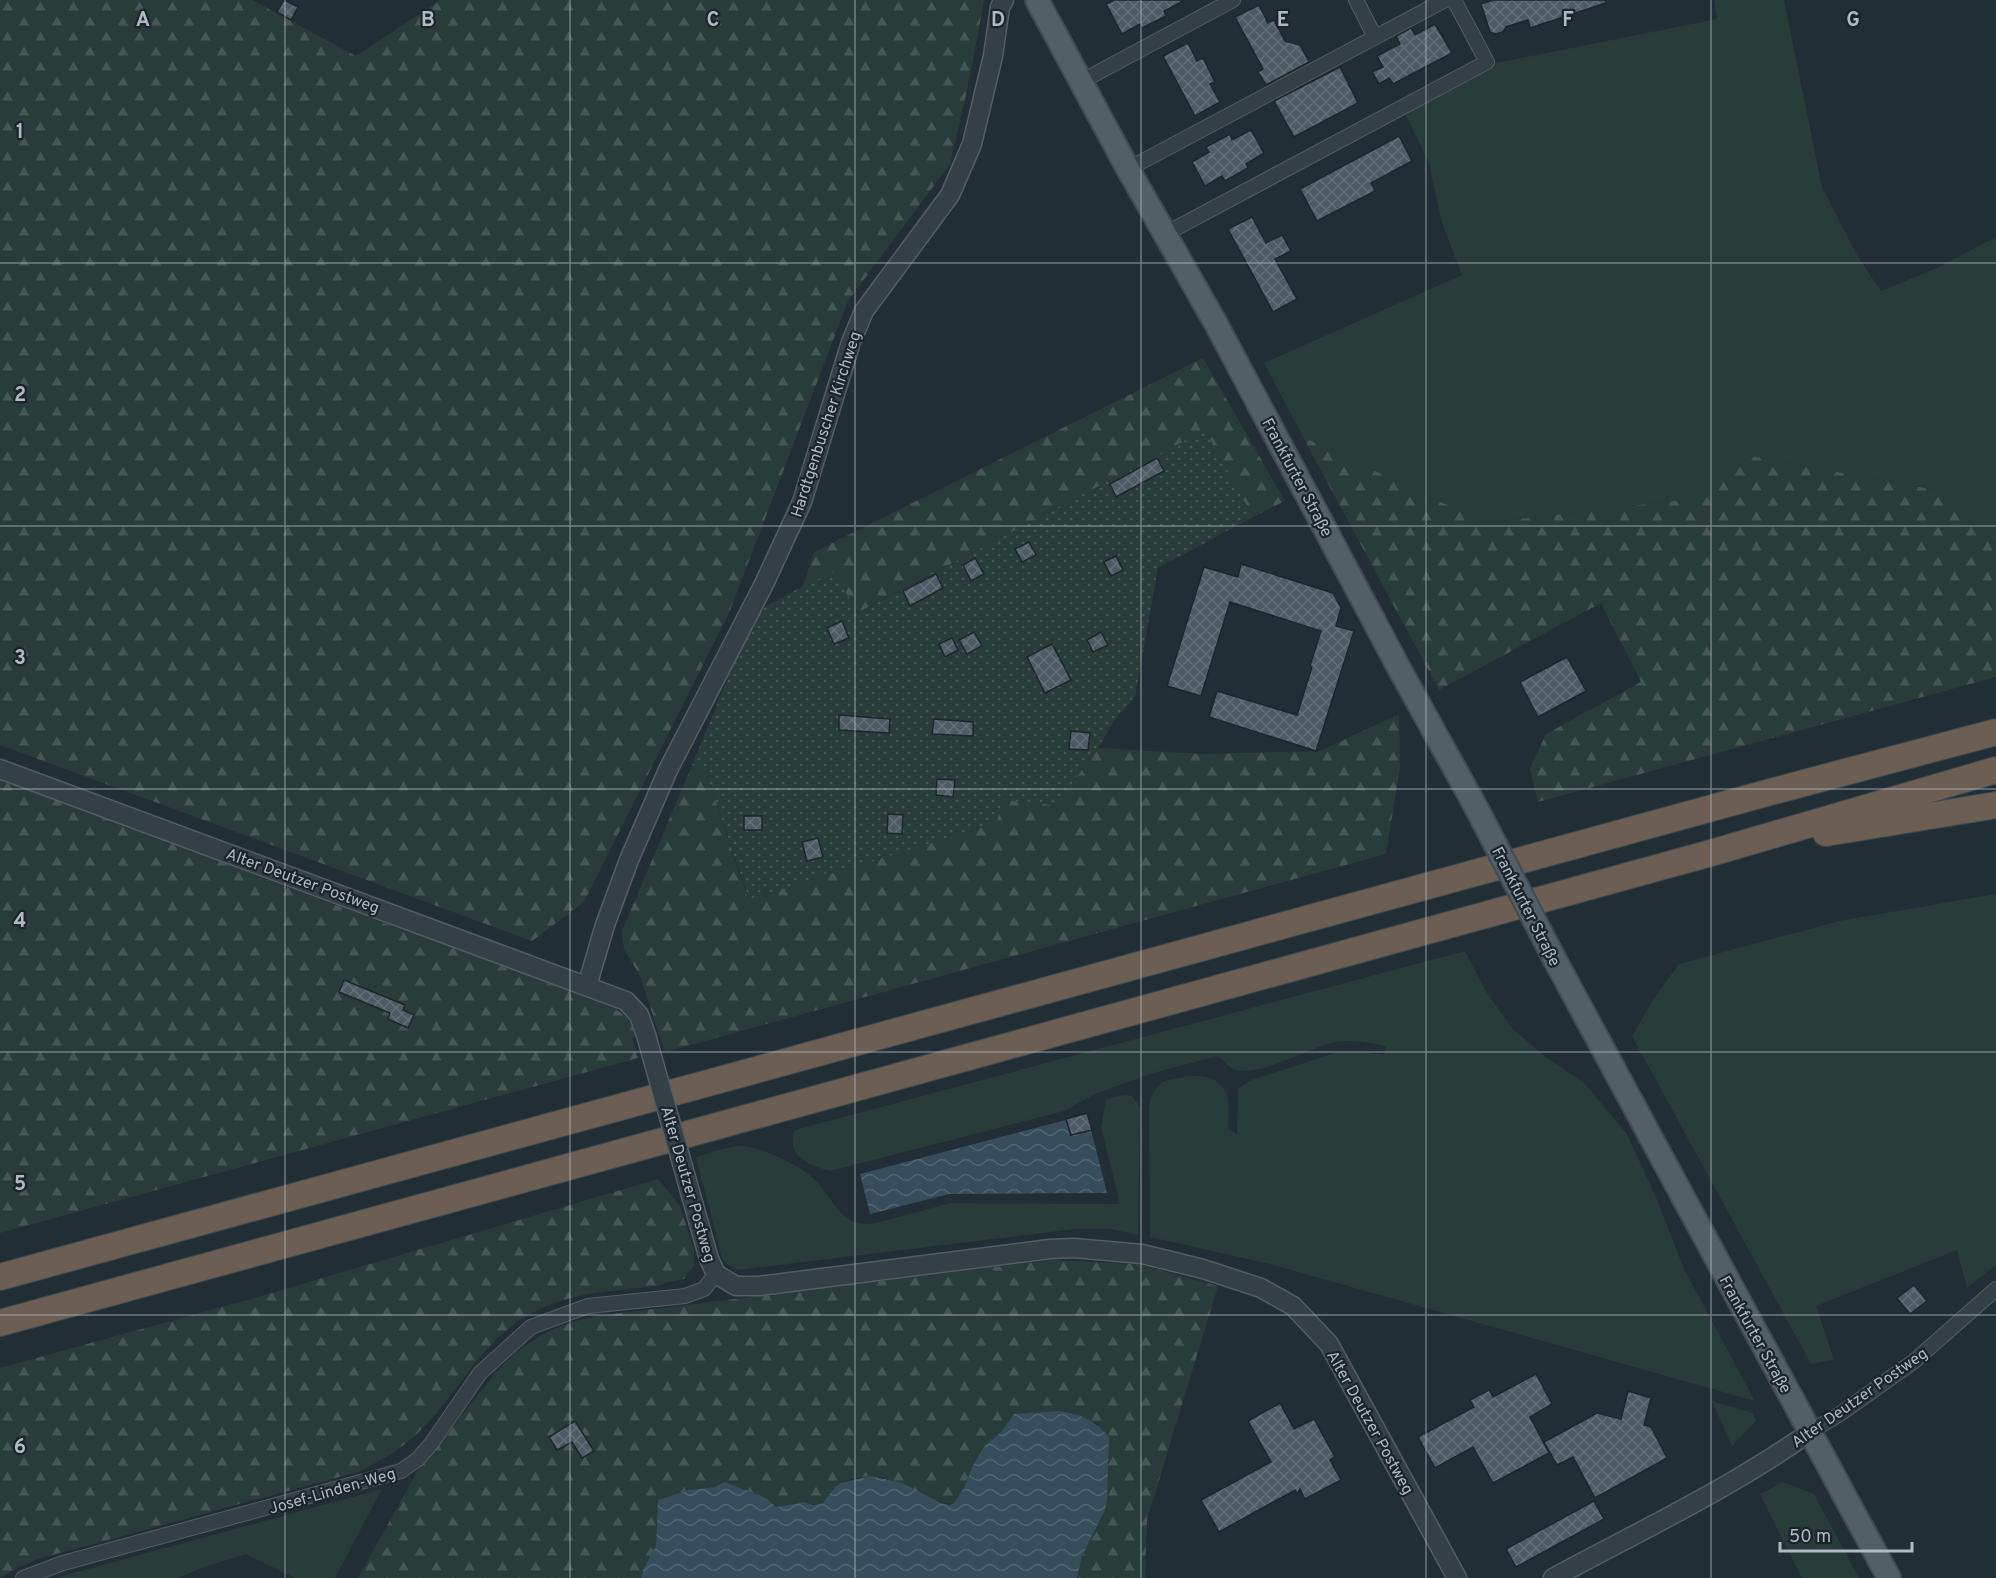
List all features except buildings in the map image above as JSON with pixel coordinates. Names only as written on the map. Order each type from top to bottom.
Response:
[{"type":"highway","points":[[0,1277],[1751,797],[1996,732]]},
{"type":"highway","points":[[0,1323],[1711,853],[1996,770]]},
{"type":"highway","points":[[1711,853],[1996,805]]},
{"type":"main road","name":"Frankfurter Straße","points":[[1037,0],[1128,169],[1215,322],[1395,660],[1477,808],[1555,960],[1889,1578]]},
{"type":"street","name":"Hardtgenbuscher Kirchweg","points":[[587,986],[605,925],[629,860],[668,770],[764,584],[802,502],[851,342],[864,311],[950,195],[972,144],[993,56],[1000,7],[1004,0]]},
{"type":"street","points":[[1082,81],[1233,0]]},
{"type":"street","points":[[1356,0],[1375,37]]},
{"type":"street","points":[[1128,169],[1445,0]]},
{"type":"street","points":[[1165,234],[1487,62],[1454,0]]},
{"type":"street","name":"Alter Deutzer Postweg","points":[[0,769],[626,1001],[639,1015],[646,1035],[709,1259],[716,1274],[736,1286],[759,1286],[1050,1249],[1074,1248],[1142,1254],[1203,1269],[1261,1288],[1293,1306],[1329,1344],[1457,1578]]},
{"type":"street","name":"Josef-Linden-Weg","points":[[23,1578],[63,1563],[401,1471],[418,1459],[431,1444],[480,1373],[531,1327],[588,1306],[685,1296],[704,1289],[716,1274]]},
{"type":"street","name":"Alter Deutzer Postweg","points":[[1553,1578],[1695,1503],[1840,1414],[1912,1362],[1996,1289]]},
{"type":"green space","points":[[0,0],[252,0],[356,56],[441,0],[984,0],[969,82],[950,164],[848,301],[729,613],[584,902],[532,941],[0,745]]},
{"type":"green space","points":[[1714,0],[1784,0],[1822,187],[1858,257],[1881,291],[1939,267],[1996,237],[1996,544],[1936,490],[1744,455],[1682,500],[1485,523],[1303,437],[1264,363],[1462,275],[1441,220],[1429,163],[1403,109],[1496,63],[1717,19]]},
{"type":"green space","points":[[1203,358],[1285,501],[1253,517],[1204,431],[857,613],[834,573],[803,586],[814,552]]},
{"type":"green space","points":[[1205,430],[1253,517],[1158,568],[1135,697],[1116,718],[1098,748],[1056,805],[1002,800],[997,823],[749,899],[705,769],[692,765],[755,613],[803,586],[834,572],[858,613]]},
{"type":"green space","points":[[1303,437],[1485,523],[1682,500],[1744,455],[1936,490],[1996,544],[1996,677],[1538,802],[1530,768],[1546,734],[1641,682],[1601,603],[1439,690]]},
{"type":"green space","points":[[1399,714],[1400,767],[1386,854],[665,1052],[640,976],[624,949],[622,931],[692,765],[705,769],[748,899],[1002,800],[1056,805],[1098,748],[1202,754],[1320,751]]},
{"type":"green space","points":[[0,777],[160,835],[265,879],[610,1006],[630,1022],[638,1035],[633,1039],[638,1058],[0,1233]]},
{"type":"green space","points":[[1996,894],[1996,1265],[1967,1288],[1957,1250],[1816,1306],[1834,1360],[1811,1364],[1632,1036],[1652,1001],[1679,964],[1839,921]]},
{"type":"green space","points":[[1465,951],[1487,993],[1512,1028],[1543,1055],[1585,1084],[1627,1134],[1656,1197],[1684,1269],[1755,1401],[1270,1264],[1150,1237],[1149,1104],[1161,1083],[1193,1076],[1213,1079],[1227,1095],[1228,1129],[1237,1134],[1238,1089],[1249,1081],[1338,1052],[1384,1055],[1386,1046],[1354,1041],[1335,1042],[1272,1065],[1247,1071],[1233,1069],[1218,1056],[1153,1073],[1095,1094],[1064,1111],[830,1171],[807,1162],[796,1153],[793,1147],[795,1130]]},
{"type":"green space","points":[[1132,1096],[1140,1107],[1138,1235],[1111,1229],[1075,1229],[737,1270],[726,1264],[722,1258],[696,1157],[737,1146],[766,1152],[788,1162],[813,1178],[844,1215],[861,1223],[872,1224],[951,1203],[1120,1204],[1101,1127],[1106,1099]]},
{"type":"green space","points":[[658,1179],[680,1206],[694,1251],[694,1266],[684,1279],[663,1285],[575,1297],[547,1306],[525,1317],[491,1345],[421,1430],[392,1453],[361,1471],[38,1559],[0,1578],[0,1368],[258,1297]]},
{"type":"green space","points":[[1053,1260],[1137,1264],[1218,1286],[1147,1520],[1145,1578],[1077,1578],[1082,1556],[1105,1510],[1098,1424],[1069,1412],[1059,1411],[1014,1414],[1001,1433],[977,1458],[957,1500],[949,1504],[885,1478],[874,1476],[840,1483],[823,1504],[796,1503],[776,1507],[766,1498],[725,1482],[715,1487],[689,1490],[658,1500],[656,1545],[641,1578],[358,1578],[423,1461],[499,1369],[542,1335],[570,1323],[604,1315]]},
{"type":"green space","points":[[1712,1401],[1753,1413],[1756,1421],[1732,1446]]},
{"type":"green space","points":[[1783,1482],[1814,1494],[1859,1578],[1802,1578],[1760,1494]]},
{"type":"green space","points":[[382,1489],[335,1578],[295,1578],[246,1554],[178,1578],[55,1578]]},
{"type":"water","points":[[1066,1120],[1070,1136],[1091,1130],[1107,1193],[949,1194],[870,1214],[860,1174]]},
{"type":"water","points":[[1059,1411],[1087,1419],[1109,1437],[1105,1510],[1082,1556],[1077,1578],[641,1578],[656,1545],[658,1500],[689,1490],[715,1487],[725,1482],[766,1498],[776,1507],[804,1502],[813,1505],[823,1503],[840,1483],[871,1476],[902,1483],[949,1505],[954,1503],[964,1488],[980,1453],[1001,1432],[1014,1414]]}]
